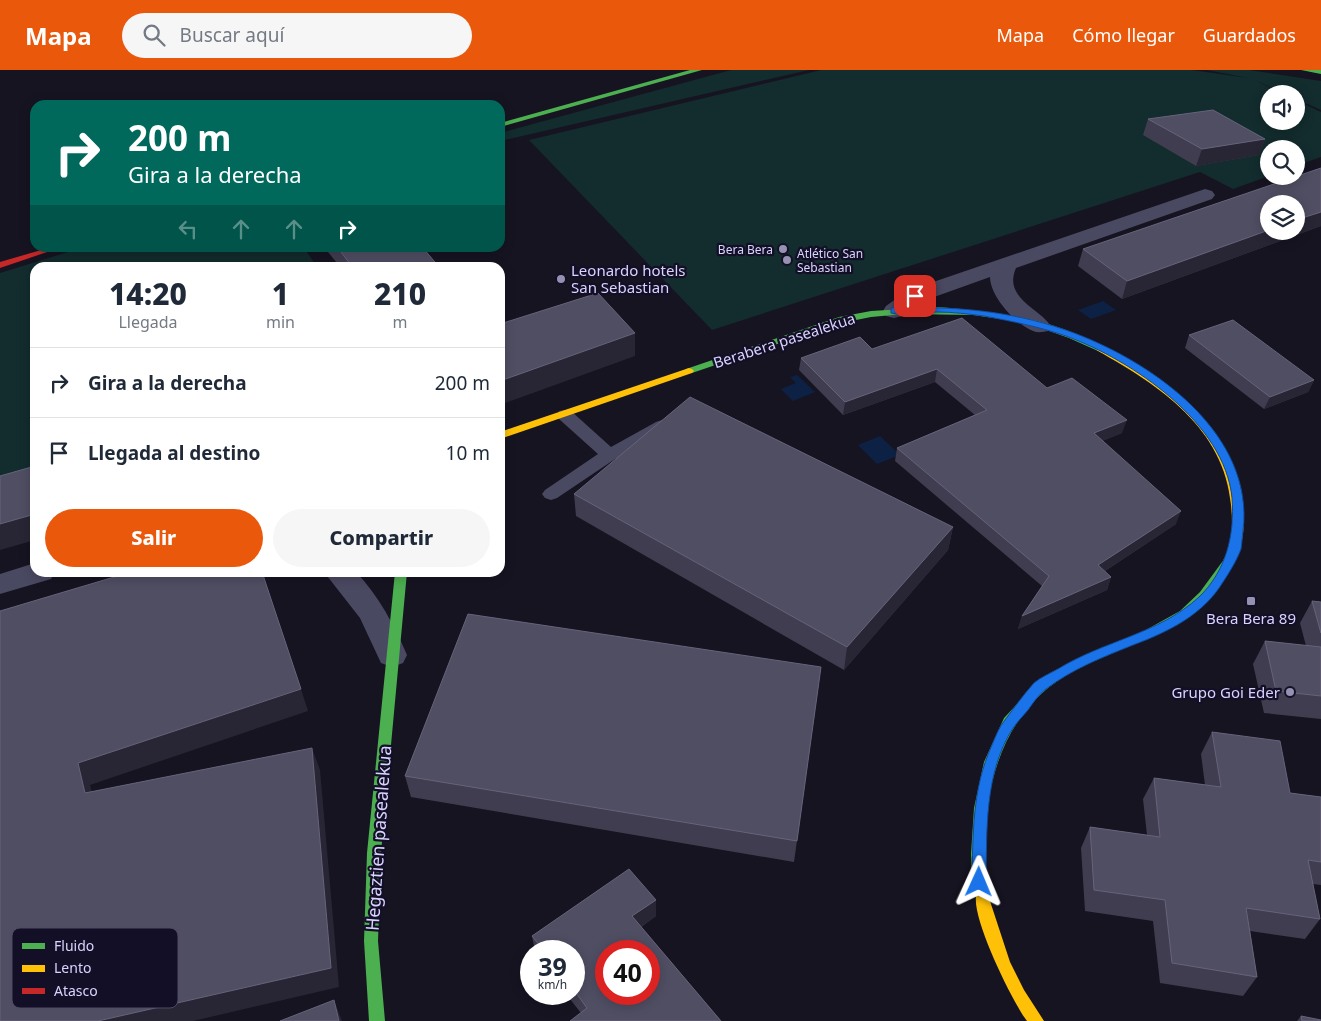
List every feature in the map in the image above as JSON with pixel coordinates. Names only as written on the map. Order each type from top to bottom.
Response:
[{"type":"street","points":[[505,123],[698,70]]},
{"type":"street","points":[[1304,70],[1321,72]]},
{"type":"street","points":[[894,311],[915,296],[1205,195]]},
{"type":"street","points":[[0,265],[42,252]]},
{"type":"street","points":[[1007,263],[1002,278],[1002,287],[1012,302],[1040,326]]},
{"type":"street","name":"Berabera pasealekua","points":[[505,434],[838,320],[864,314],[940,309],[982,313],[1040,326],[1069,334],[1107,350],[1142,370],[1174,396],[1202,423],[1225,454],[1236,486],[1239,516],[1235,550],[1218,580],[1204,599],[1158,631],[1081,661],[1040,686],[1007,725],[989,767],[980,819],[979,882],[994,942],[1028,1012],[1036,1021]]},
{"type":"street","points":[[0,584],[30,575]]},
{"type":"street","name":"Hegaztien pasealekua","points":[[343,577],[354,587],[370,610],[380,626],[392,654]]},
{"type":"street","name":"Hegaztien pasealekua","points":[[376,1021],[371,941],[374,853],[392,654],[401,577]]},
{"type":"lane","points":[[565,415],[609,455]]},
{"type":"lane","points":[[551,494],[609,455],[662,426]]},
{"type":"green space","points":[[731,70],[809,70],[505,140],[505,132]]},
{"type":"green space","name":"Bera Bera","points":[[821,70],[1192,70],[1248,78],[1207,70],[1249,70],[1321,81],[1321,110],[1305,103],[1305,85],[1266,85],[1255,80],[1265,85],[1260,85],[1260,130],[1305,130],[1305,104],[1321,112],[1321,157],[1305,163],[1305,140],[1260,140],[1260,179],[1233,189],[1200,172],[712,330],[529,140]]},
{"type":"green space","points":[[68,252],[307,252],[314,262],[36,262]]},
{"type":"green space","points":[[30,264],[30,475],[0,483],[0,273]]},
{"type":"water","points":[[1103,301],[1116,310],[1091,319],[1078,310]]},
{"type":"water","points":[[797,375],[815,392],[793,401],[781,389],[796,383],[790,377]]},
{"type":"water","points":[[880,436],[900,455],[877,464],[858,445]]},
{"type":"building","points":[[1213,110],[1265,139],[1202,149],[1148,119]]},
{"type":"building","points":[[1321,168],[1321,212],[1305,217],[1305,195],[1260,195],[1260,233],[1127,281],[1083,249],[1271,185],[1305,185],[1305,173]]},
{"type":"building","points":[[341,252],[426,252],[435,262],[348,262]]},
{"type":"building","points":[[598,293],[635,333],[505,379],[505,322]]},
{"type":"building","points":[[962,318],[1047,388],[1072,378],[1127,420],[1094,433],[1181,511],[1098,565],[1111,577],[1022,616],[1049,576],[897,448],[987,410],[937,369],[845,402],[801,358],[860,337],[872,349]]},
{"type":"building","points":[[1233,320],[1314,380],[1270,397],[1189,335]]},
{"type":"building","points":[[690,397],[953,527],[847,647],[574,494]]},
{"type":"building","points":[[30,467],[30,515],[0,524],[0,476]]},
{"type":"building","points":[[114,577],[264,577],[301,689],[78,763],[85,793],[312,748],[331,968],[178,1003],[178,928],[12,928],[12,1008],[155,1008],[98,1021],[0,1021],[0,611]]},
{"type":"building","points":[[1312,601],[1321,602],[1321,633]]},
{"type":"building","points":[[468,614],[821,667],[797,841],[405,776]]},
{"type":"building","points":[[1265,641],[1321,647],[1321,696],[1276,691]]},
{"type":"building","points":[[1212,732],[1280,741],[1290,793],[1321,797],[1321,862],[1308,860],[1320,919],[1246,908],[1257,977],[1172,963],[1165,900],[1094,890],[1090,827],[1160,837],[1154,778],[1221,787]]},
{"type":"building","points":[[629,869],[656,900],[632,916],[652,940],[595,940],[595,1005],[660,1005],[660,949],[721,1021],[570,1021],[587,1008],[585,1005],[585,940],[535,940],[532,936]]},
{"type":"building","points":[[334,1000],[339,1021],[280,1021]]},
{"type":"building","points":[[1301,1016],[1321,1020],[1321,1021],[1302,1021]]},
{"type":"traffic: fast","points":[[505,124],[698,70]]},
{"type":"traffic: fast","points":[[1305,70],[1321,72]]},
{"type":"traffic: fast","points":[[689,371],[839,320],[871,314],[904,311],[973,312],[1007,317],[1072,335],[1101,349]]},
{"type":"traffic: fast","points":[[982,898],[978,854],[980,808],[991,762],[1009,722],[1039,688],[1054,676],[1072,666],[1149,634],[1184,614],[1200,600],[1216,581],[1229,561]]},
{"type":"traffic: fast","points":[[377,1021],[371,941],[374,853],[401,577]]},
{"type":"traffic: slow","points":[[1101,349],[1150,378],[1173,396],[1194,415],[1212,437],[1226,461],[1235,488],[1238,517],[1237,534],[1234,551],[1229,561]]},
{"type":"traffic: slow","points":[[505,434],[689,371]]},
{"type":"traffic: slow","points":[[982,898],[990,929],[1010,980],[1036,1021]]},
{"type":"traffic: jam","points":[[0,265],[42,252]]},
{"type":"place","name":"Bera Bera","points":[[783,249]]},
{"type":"place","name":"Atlético San Sebastian","points":[[787,260]]},
{"type":"place","name":"Leonardo hotels San Sebastian","points":[[561,279]]},
{"type":"place","name":"Bera Bera 89","points":[[1251,601]]},
{"type":"place","name":"Grupo Goi Eder","points":[[1290,692]]},
{"type":"route","points":[[915,296],[894,311],[940,309],[982,313],[1026,322],[1069,334],[1107,350],[1142,370],[1174,396],[1202,423],[1225,454],[1236,486],[1239,516],[1235,550],[1218,580],[1204,599],[1158,631],[1081,661],[1040,686],[1007,725],[989,767],[980,819],[979,882]]}]
